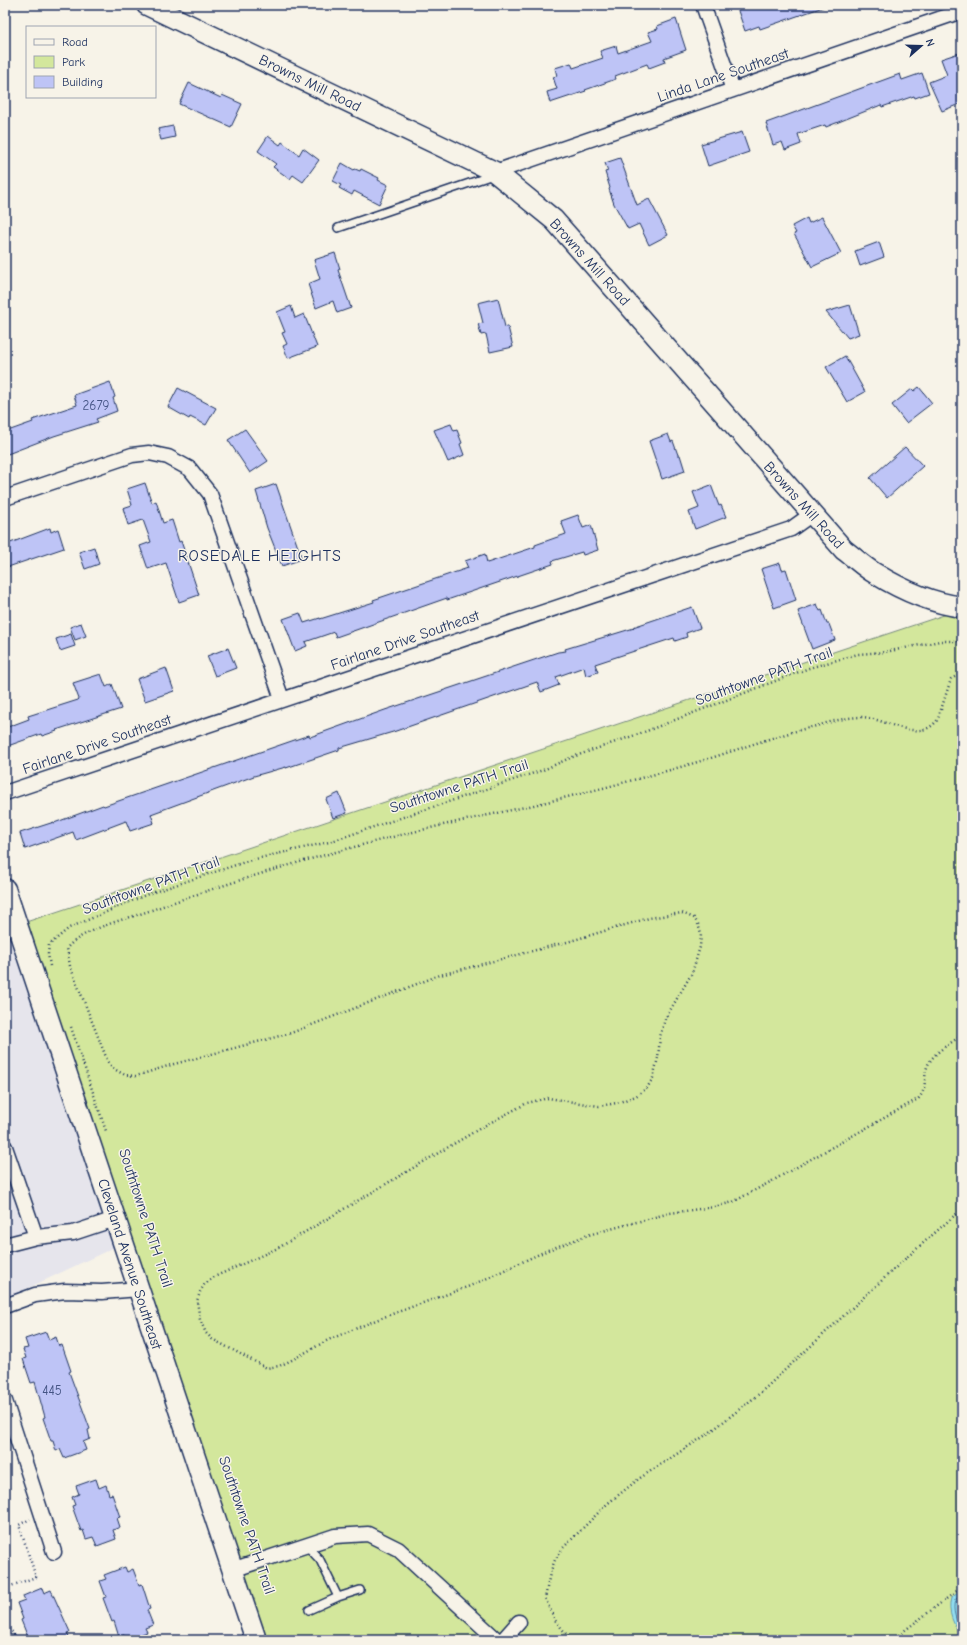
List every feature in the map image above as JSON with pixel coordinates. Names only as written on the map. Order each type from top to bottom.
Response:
[{"type":"street","name":"Browns Mill Road","points":[[147,5],[496,173],[554,220],[844,550],[875,574],[912,593],[962,607]]},
{"type":"street","points":[[702,5],[733,90]]},
{"type":"street","name":"Linda Lane Southeast","points":[[496,173],[962,11]]},
{"type":"street","points":[[5,498],[132,455],[148,453],[168,456],[190,469],[210,494],[282,699]]},
{"type":"street","name":"Fairlane Drive Southeast","points":[[5,793],[791,529],[812,514]]},
{"type":"street","name":"Cleveland Avenue Southeast","points":[[5,889],[256,1640]]},
{"type":"street","points":[[5,1147],[36,1237]]},
{"type":"street","points":[[5,1245],[36,1237],[73,1233],[115,1219]]},
{"type":"street","points":[[5,1306],[35,1295],[65,1291],[108,1292],[139,1290]]},
{"type":"street","points":[[5,1401],[54,1552]]},
{"type":"street","points":[[232,1570],[335,1536],[368,1534],[398,1548],[436,1585],[497,1640]]},
{"type":"street","points":[[503,1640],[519,1622]]},
{"type":"lane","points":[[338,228],[496,173]]},
{"type":"lane","points":[[306,1546],[320,1560],[338,1597]]},
{"type":"lane","points":[[309,1610],[338,1597],[360,1590]]},
{"type":"path","name":"Southtowne PATH Trail","points":[[50,967],[48,954],[49,945],[63,932],[103,912],[148,894],[251,860],[329,842],[536,772],[809,668],[858,654],[885,652],[940,641],[962,641]]},
{"type":"path","points":[[962,674],[951,679],[938,719],[927,729],[911,730],[862,718],[847,719],[787,733],[708,759],[579,794],[403,834],[315,858],[174,902],[98,929],[72,942],[68,948],[70,966],[108,1062],[114,1069],[125,1075],[136,1076],[174,1064],[291,1033],[440,975],[567,942],[649,918],[682,913],[694,918],[698,924],[701,934],[700,947],[692,973],[665,1019],[660,1037],[658,1058],[653,1078],[647,1088],[636,1096],[617,1103],[599,1106],[548,1098],[527,1103],[484,1126],[278,1248],[214,1277],[204,1285],[197,1301],[197,1310],[206,1333],[212,1339],[267,1368],[280,1366],[328,1340],[381,1318],[470,1286],[548,1250],[588,1235],[670,1213],[701,1209],[734,1202],[918,1099],[925,1088],[927,1066],[932,1058],[943,1048],[962,1035]]},
{"type":"path","name":"Southtowne PATH Trail","points":[[69,1020],[106,1132]]},
{"type":"path","points":[[571,1640],[555,1620],[545,1598],[550,1573],[555,1560],[563,1548],[607,1504],[640,1478],[709,1433],[759,1394],[905,1259],[962,1209]]},
{"type":"path","points":[[5,1588],[36,1577],[19,1525],[30,1519]]},
{"type":"path","points":[[892,1640],[962,1587]]},
{"type":"path","points":[[5,1627],[14,1633],[15,1640]]},
{"type":"shaded area","points":[[26,922],[117,1246],[5,1299],[5,930]]},
{"type":"green space","points":[[962,610],[962,1640],[251,1640],[26,922]]},
{"type":"water","points":[[962,1590],[962,1637],[954,1623],[950,1603],[951,1598]]},
{"type":"building","points":[[736,5],[823,5],[823,7],[760,29],[759,26],[745,31]]},
{"type":"building","points":[[676,19],[686,50],[664,58],[665,62],[649,68],[647,64],[615,76],[616,79],[550,103],[547,92],[557,89],[553,77],[557,76],[555,68],[571,63],[573,68],[603,58],[600,51],[616,46],[618,53],[652,41],[648,32],[658,29],[657,26]]},
{"type":"building","points":[[962,52],[962,103],[942,111],[929,82],[947,75],[941,59]]},
{"type":"building","points":[[922,73],[929,93],[915,98],[914,96],[882,107],[881,105],[826,127],[825,125],[798,134],[801,144],[785,150],[782,142],[773,145],[766,123],[900,74],[902,80]]},
{"type":"building","points":[[189,83],[221,98],[222,95],[242,104],[231,127],[179,104]]},
{"type":"building","points":[[173,126],[175,137],[161,140],[158,129]]},
{"type":"building","points":[[742,132],[749,152],[708,166],[701,144]]},
{"type":"building","points":[[268,136],[280,145],[282,142],[299,155],[303,148],[319,160],[303,182],[293,175],[290,179],[273,167],[276,164],[258,151]]},
{"type":"building","points":[[620,158],[637,205],[649,199],[668,235],[649,245],[639,224],[628,229],[614,204],[609,189],[610,188],[605,172],[608,171],[605,163]]},
{"type":"building","points":[[342,163],[354,170],[360,171],[361,169],[379,178],[378,180],[388,185],[379,204],[354,191],[352,195],[339,188],[341,185],[333,181]]},
{"type":"building","points":[[822,217],[841,253],[812,267],[794,234],[796,233],[792,226],[807,218],[809,223]]},
{"type":"building","points":[[879,242],[884,257],[860,266],[855,251]]},
{"type":"building","points":[[335,253],[340,269],[338,270],[351,308],[337,313],[333,301],[316,308],[308,284],[320,279],[314,260]]},
{"type":"building","points":[[498,298],[505,327],[508,327],[513,347],[490,352],[486,334],[481,335],[478,324],[483,323],[478,303]]},
{"type":"building","points":[[850,305],[859,334],[848,338],[826,312]]},
{"type":"building","points":[[291,306],[295,318],[304,314],[317,347],[288,358],[283,346],[287,344],[282,333],[285,332],[277,312]]},
{"type":"building","points":[[845,356],[865,392],[847,402],[826,367]]},
{"type":"building","points":[[110,382],[115,397],[113,398],[117,411],[96,419],[98,422],[54,436],[5,455],[5,432],[33,422],[32,420],[77,405],[74,395]]},
{"type":"building","points":[[919,387],[932,403],[906,423],[892,405],[912,389],[914,391]]},
{"type":"building","points":[[178,388],[216,408],[206,425],[190,417],[189,419],[168,407]]},
{"type":"building","points":[[451,424],[454,431],[457,430],[462,443],[460,444],[464,455],[448,462],[434,430]]},
{"type":"building","points":[[245,429],[268,461],[250,473],[228,440]]},
{"type":"building","points":[[668,434],[671,442],[673,441],[678,455],[680,455],[685,471],[662,479],[649,441]]},
{"type":"building","points":[[905,447],[923,466],[887,498],[870,478]]},
{"type":"building","points":[[145,483],[152,503],[156,501],[163,523],[172,520],[179,542],[181,541],[199,595],[179,602],[166,563],[148,569],[140,546],[151,542],[143,520],[128,525],[123,508],[132,505],[127,489]]},
{"type":"building","points":[[276,484],[302,559],[282,566],[267,528],[256,491]]},
{"type":"building","points":[[711,485],[719,506],[721,505],[726,517],[695,529],[689,512],[699,508],[693,492]]},
{"type":"building","points":[[578,515],[583,528],[591,525],[598,550],[583,555],[582,552],[552,561],[553,564],[447,600],[447,598],[336,637],[334,632],[305,642],[307,646],[295,651],[283,619],[300,613],[304,623],[320,619],[374,602],[373,600],[468,568],[465,561],[485,554],[487,563],[535,547],[535,545],[566,534],[561,521]]},
{"type":"building","points":[[50,528],[51,532],[58,529],[64,548],[5,568],[5,545]]},
{"type":"building","points":[[94,547],[99,564],[85,569],[79,552]]},
{"type":"building","points":[[780,563],[782,570],[786,569],[796,600],[774,608],[761,569]]},
{"type":"building","points":[[817,604],[820,611],[822,610],[827,624],[829,624],[835,640],[812,649],[798,611]]},
{"type":"building","points":[[692,607],[700,628],[686,633],[687,637],[675,641],[674,638],[595,664],[598,672],[586,676],[584,667],[556,677],[559,685],[541,692],[537,682],[393,732],[339,748],[339,750],[286,768],[254,776],[151,814],[154,823],[130,831],[126,821],[76,840],[73,832],[25,849],[20,833],[54,823],[309,735],[310,737],[385,710],[558,652],[566,651],[565,649],[634,628],[633,627]]},
{"type":"building","points":[[81,623],[86,636],[75,640],[70,627]]},
{"type":"building","points":[[71,634],[75,646],[60,651],[56,639]]},
{"type":"building","points":[[228,648],[236,668],[215,676],[207,656]]},
{"type":"building","points":[[166,668],[174,691],[145,701],[137,679]]},
{"type":"building","points":[[101,674],[106,687],[112,684],[121,709],[5,747],[5,728],[29,719],[28,716],[78,700],[79,699],[73,683]]},
{"type":"building","points":[[339,793],[347,813],[333,818],[326,799]]},
{"type":"building","points":[[46,1332],[49,1340],[56,1337],[59,1346],[62,1345],[71,1371],[69,1372],[90,1429],[88,1430],[90,1439],[83,1442],[86,1450],[64,1458],[60,1449],[56,1451],[53,1441],[51,1441],[43,1418],[45,1417],[35,1382],[31,1383],[23,1359],[26,1358],[23,1349],[28,1348],[25,1339]]},
{"type":"building","points":[[96,1479],[99,1488],[106,1485],[109,1495],[112,1494],[120,1517],[117,1518],[120,1527],[113,1530],[116,1539],[97,1546],[93,1537],[86,1539],[83,1530],[81,1531],[72,1506],[75,1505],[72,1497],[79,1494],[76,1486]]},
{"type":"building","points":[[125,1567],[127,1572],[133,1569],[139,1585],[142,1584],[150,1609],[147,1610],[153,1625],[145,1628],[147,1632],[126,1640],[124,1635],[119,1637],[114,1621],[112,1622],[103,1598],[106,1597],[100,1581],[106,1579],[104,1575]]},
{"type":"building","points":[[42,1588],[44,1593],[51,1590],[70,1632],[67,1633],[70,1640],[29,1640],[21,1620],[23,1619],[17,1603],[25,1600],[23,1596]]},
{"type":"district","name":"ROSEDALE HEIGHTS","points":[[260,556]]}]
